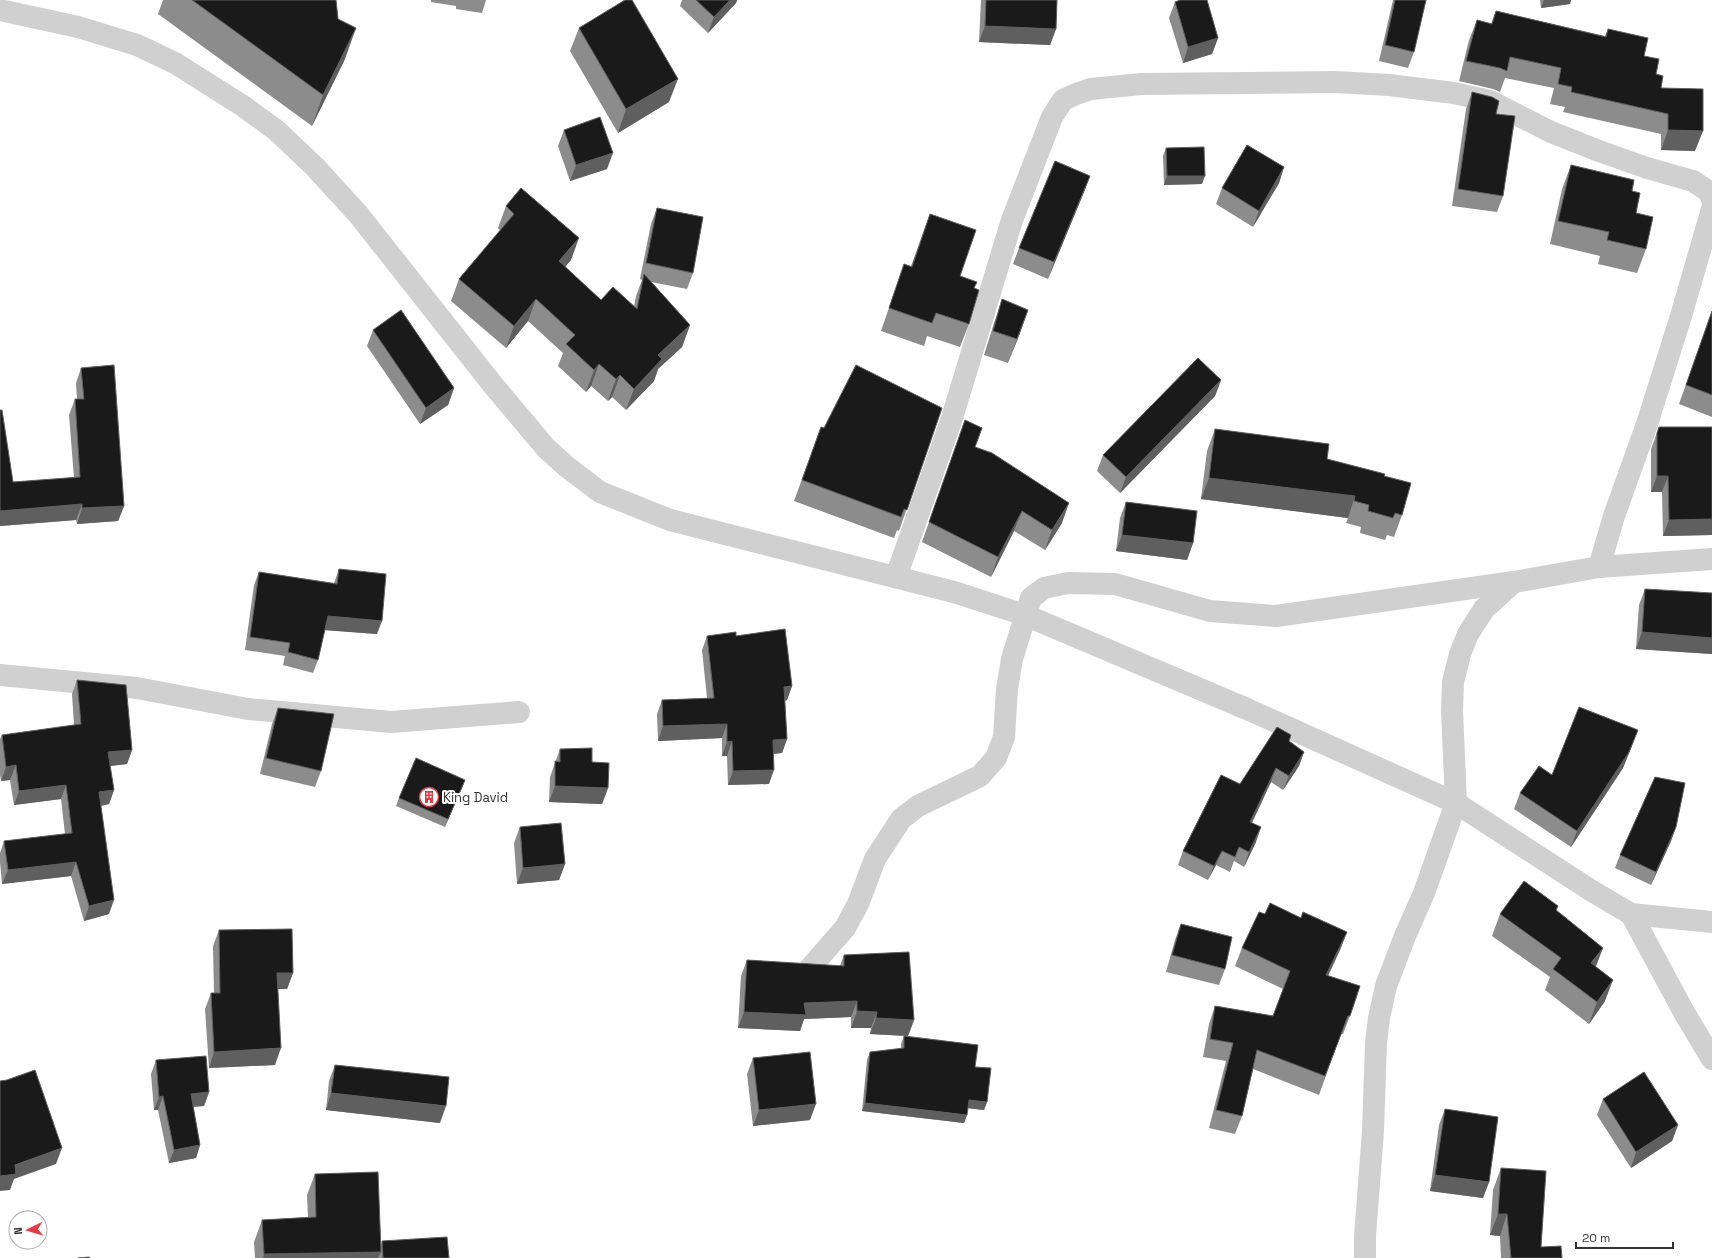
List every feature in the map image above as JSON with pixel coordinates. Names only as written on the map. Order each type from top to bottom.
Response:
[{"type":"street","points":[[0,10],[78,27],[137,45],[175,63],[243,106],[276,130],[315,167],[358,214],[488,379],[546,448],[600,492],[670,520],[954,592],[1025,615],[1239,706],[1456,803],[1592,891],[1631,914],[1712,922]]},
{"type":"street","points":[[896,577],[952,418],[1014,213],[1052,117],[1063,100],[1091,89],[1142,84],[1336,82],[1389,85],[1454,93],[1490,101],[1551,132],[1598,151],[1647,168],[1693,181],[1708,191],[1712,200]]},
{"type":"street","points":[[1600,567],[1614,516],[1647,424],[1677,330],[1712,209]]},
{"type":"street","points":[[810,968],[845,928],[858,904],[875,858],[901,819],[918,806],[980,776],[996,758],[1004,737],[1007,688],[1012,659],[1031,598],[1044,588],[1068,583],[1115,584],[1210,611],[1276,616],[1514,582],[1600,567],[1712,560]]},
{"type":"street","points":[[1365,1258],[1365,1236],[1373,1131],[1376,1043],[1379,1018],[1386,986],[1405,936],[1424,893],[1456,803],[1452,710],[1453,682],[1460,654],[1468,634],[1484,609],[1514,582]]},
{"type":"street","points":[[0,674],[130,687],[248,709],[391,722],[518,712]]},
{"type":"street","points":[[1631,914],[1685,1014],[1712,1059]]},
{"type":"building","points":[[192,0],[336,0],[338,19],[356,28],[323,95]]},
{"type":"building","points":[[625,0],[632,0],[678,79],[626,109],[579,28]]},
{"type":"building","points":[[696,0],[730,0],[714,17]]},
{"type":"building","points":[[986,0],[1057,0],[1056,29],[985,26]]},
{"type":"building","points":[[1180,0],[1207,0],[1218,38],[1188,47],[1175,2]]},
{"type":"building","points":[[1395,0],[1426,0],[1414,52],[1385,45]]},
{"type":"building","points":[[1496,11],[1606,37],[1608,29],[1648,38],[1644,56],[1659,59],[1656,74],[1663,76],[1661,88],[1703,89],[1703,131],[1668,130],[1668,114],[1571,92],[1572,87],[1558,84],[1561,68],[1510,57],[1507,71],[1500,68],[1466,61],[1477,20],[1492,24]]},
{"type":"building","points":[[1472,92],[1492,97],[1499,101],[1496,114],[1515,116],[1503,196],[1458,189]]},
{"type":"building","points":[[600,117],[613,153],[576,165],[564,130]]},
{"type":"building","points":[[1247,145],[1284,167],[1259,211],[1222,188]]},
{"type":"building","points":[[1204,147],[1205,176],[1167,176],[1166,148]]},
{"type":"building","points":[[1055,161],[1090,176],[1054,262],[1019,248]]},
{"type":"building","points":[[1571,165],[1634,180],[1632,191],[1640,193],[1636,213],[1653,217],[1646,249],[1607,240],[1609,232],[1558,221]]},
{"type":"building","points":[[521,188],[579,238],[559,261],[601,300],[613,287],[637,309],[644,274],[690,325],[658,355],[662,359],[634,389],[620,375],[616,379],[599,364],[594,370],[566,344],[575,335],[536,299],[514,326],[459,279],[514,214],[506,206]]},
{"type":"building","points":[[657,208],[703,217],[693,273],[646,263]]},
{"type":"building","points":[[930,214],[976,230],[960,276],[977,282],[974,288],[979,290],[969,324],[936,313],[932,323],[889,308],[904,264],[912,267]]},
{"type":"building","points":[[1002,299],[1028,310],[1017,339],[993,331]]},
{"type":"building","points":[[401,310],[454,388],[426,408],[373,330]]},
{"type":"building","points":[[1712,311],[1712,395],[1686,385]]},
{"type":"building","points":[[1198,358],[1221,380],[1126,477],[1103,455]]},
{"type":"building","points":[[114,365],[124,506],[82,508],[82,504],[0,511],[0,410],[2,410],[13,482],[80,477],[75,399],[84,399],[81,368]]},
{"type":"building","points":[[856,365],[942,408],[907,510],[904,509],[901,517],[802,480],[821,427],[824,428]]},
{"type":"building","points":[[965,420],[982,428],[975,447],[992,453],[1069,503],[1052,530],[1022,511],[998,557],[929,522]]},
{"type":"building","points":[[1659,427],[1712,427],[1712,519],[1669,520],[1668,476],[1657,476],[1657,433]]},
{"type":"building","points":[[1215,429],[1329,444],[1327,459],[1385,474],[1384,476],[1411,483],[1402,515],[1395,513],[1393,518],[1368,511],[1369,505],[1354,501],[1355,496],[1209,478]]},
{"type":"building","points":[[1126,502],[1197,511],[1193,543],[1122,535]]},
{"type":"building","points":[[339,569],[386,574],[382,621],[328,616],[318,660],[288,652],[290,643],[250,637],[259,572],[337,584]]},
{"type":"building","points":[[1645,589],[1712,593],[1712,638],[1642,632]]},
{"type":"building","points":[[785,629],[792,686],[784,687],[787,739],[773,740],[774,770],[733,771],[732,741],[727,742],[727,724],[663,726],[662,700],[714,698],[707,636],[736,632],[736,636]]},
{"type":"building","points":[[77,680],[126,685],[132,750],[108,752],[114,790],[99,792],[114,900],[89,906],[76,862],[8,870],[4,841],[72,833],[66,785],[19,791],[16,765],[6,767],[2,735],[81,724]]},
{"type":"building","points":[[1579,707],[1638,730],[1629,752],[1577,831],[1520,793],[1539,766],[1552,775]]},
{"type":"building","points":[[278,708],[334,714],[321,771],[266,758]]},
{"type":"building","points":[[1277,727],[1291,735],[1289,741],[1304,752],[1289,776],[1276,768],[1250,822],[1261,827],[1249,852],[1239,847],[1235,857],[1222,851],[1214,866],[1183,851],[1221,775],[1240,784]]},
{"type":"building","points":[[592,748],[592,762],[609,763],[608,788],[555,786],[555,761],[560,762],[560,749]]},
{"type":"building","name":"King David","points":[[416,758],[465,780],[448,819],[399,798]]},
{"type":"building","points":[[1655,777],[1685,783],[1676,827],[1656,872],[1620,855]]},
{"type":"building","points":[[561,823],[565,864],[523,868],[520,827]]},
{"type":"building","points":[[1524,881],[1558,906],[1556,910],[1603,948],[1591,963],[1613,980],[1597,1002],[1553,969],[1561,958],[1500,914]]},
{"type":"building","points":[[1270,903],[1301,918],[1303,912],[1347,932],[1326,975],[1360,986],[1350,1016],[1348,1016],[1325,1076],[1257,1050],[1242,1116],[1216,1110],[1233,1043],[1210,1039],[1215,1006],[1273,1016],[1290,971],[1242,948],[1259,912],[1265,914]]},
{"type":"building","points":[[1181,924],[1232,937],[1225,969],[1172,955]]},
{"type":"building","points":[[292,929],[293,973],[277,973],[281,1048],[214,1052],[211,993],[220,993],[219,930]]},
{"type":"building","points":[[909,952],[914,1020],[876,1018],[877,1012],[857,1011],[857,1001],[804,1003],[806,1015],[744,1012],[747,960],[844,966],[844,955]]},
{"type":"building","points":[[904,1036],[978,1045],[975,1067],[991,1068],[987,1102],[969,1100],[967,1115],[865,1103],[870,1052],[904,1048]]},
{"type":"building","points":[[810,1052],[816,1104],[759,1110],[753,1058]]},
{"type":"building","points":[[206,1056],[209,1092],[191,1094],[200,1145],[174,1150],[163,1096],[159,1097],[156,1060]]},
{"type":"building","points":[[335,1065],[449,1077],[446,1106],[331,1093]]},
{"type":"building","points":[[35,1070],[62,1148],[15,1165],[16,1174],[0,1176],[0,1081]]},
{"type":"building","points":[[1644,1072],[1678,1125],[1636,1152],[1603,1099]]},
{"type":"building","points":[[1445,1109],[1498,1117],[1489,1182],[1435,1175]]},
{"type":"building","points":[[1501,1168],[1546,1171],[1541,1247],[1561,1246],[1562,1258],[1511,1258],[1507,1214],[1498,1214]]},
{"type":"building","points":[[378,1172],[381,1252],[264,1254],[262,1220],[316,1217],[315,1174]]},
{"type":"building","points":[[447,1237],[449,1258],[383,1258],[382,1241]]},
{"type":"place","name":"King David","points":[[429,797]]}]
